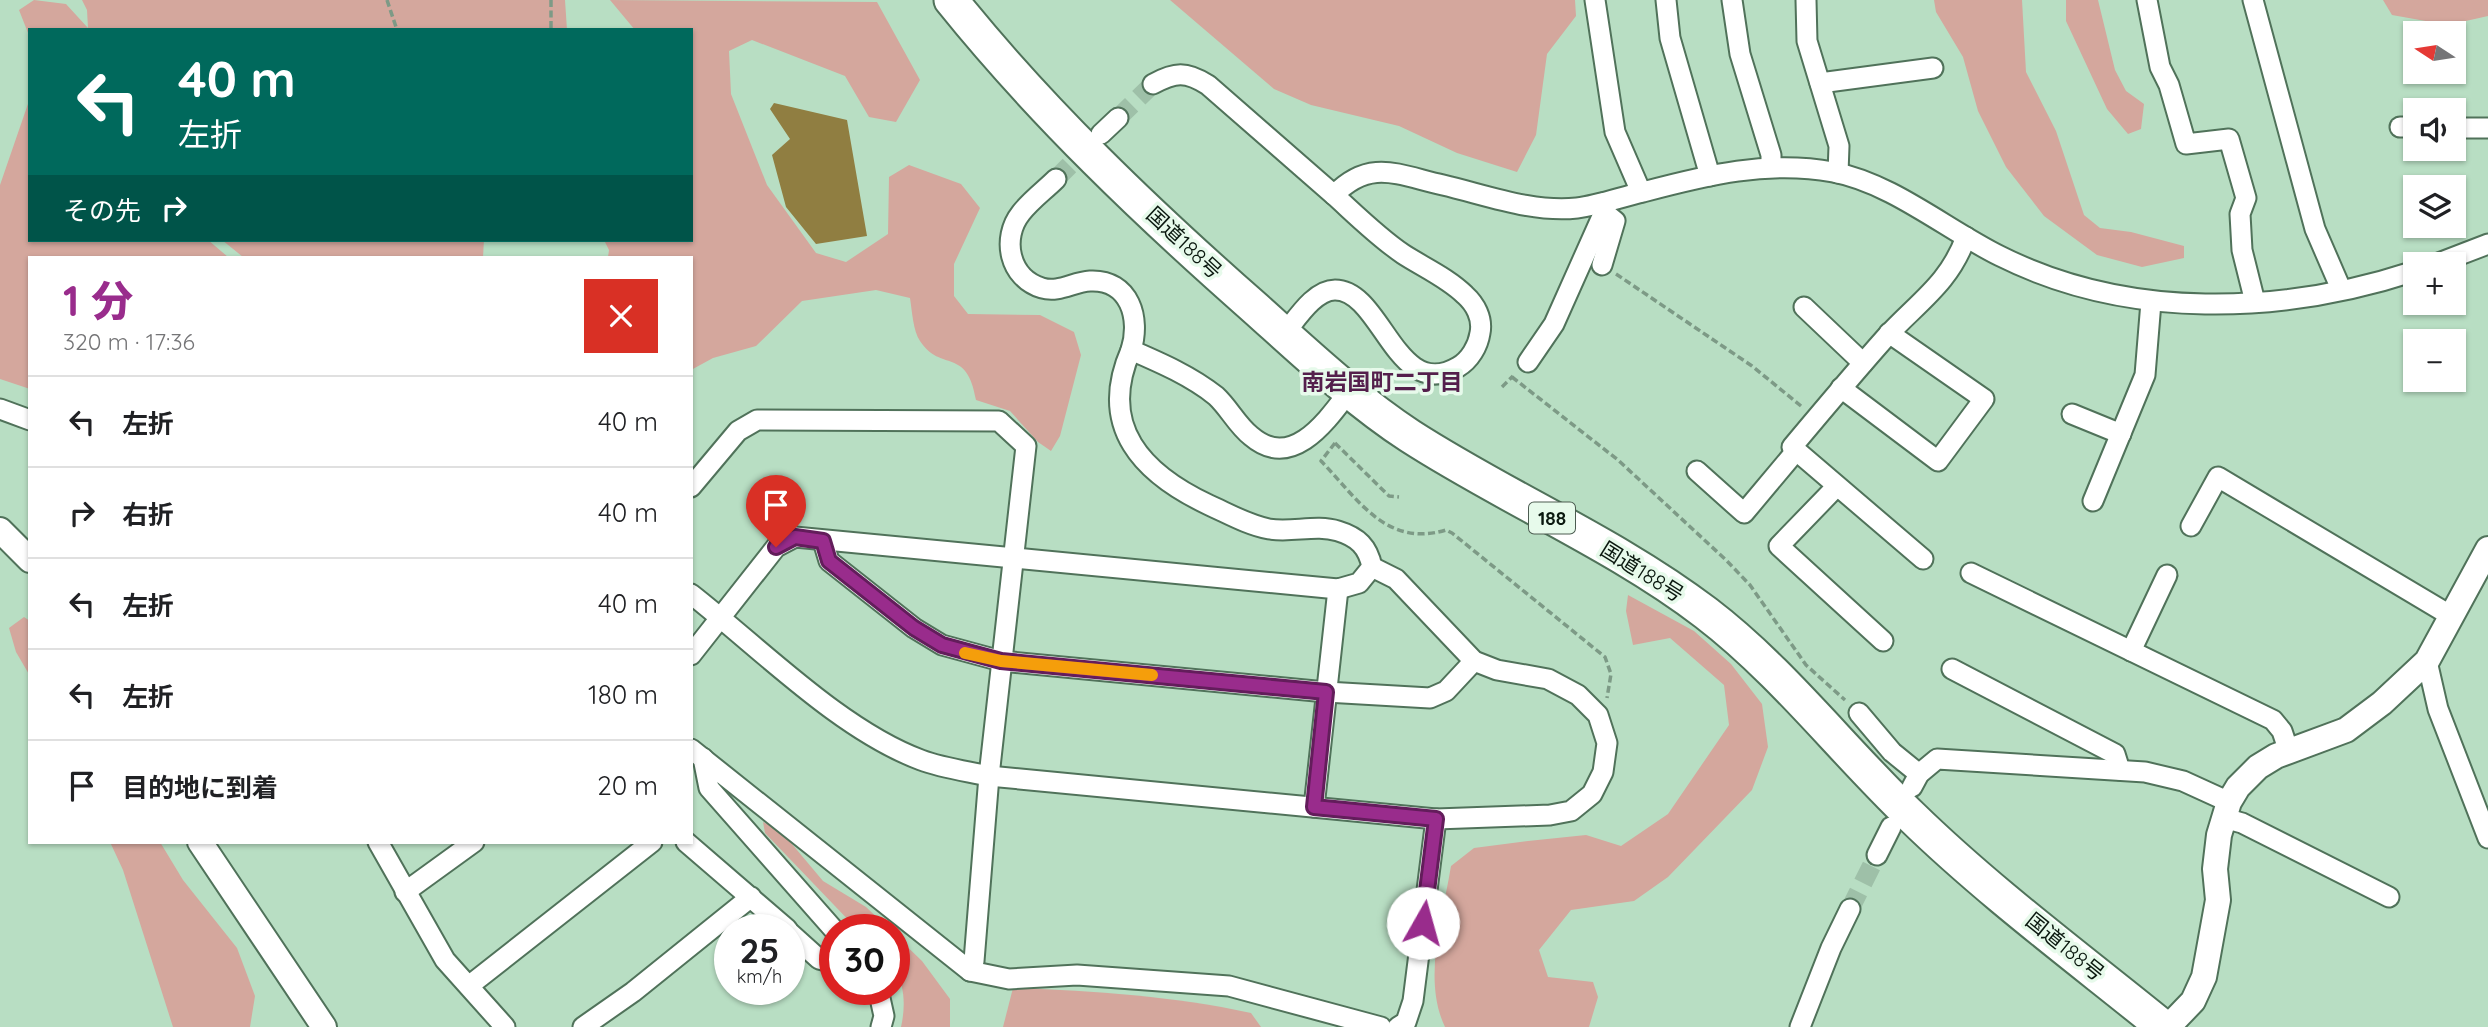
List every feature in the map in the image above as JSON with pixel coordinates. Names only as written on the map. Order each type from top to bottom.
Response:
[{"type":"highway","name":"国道188号","points":[[951,0],[1004,66],[1185,247],[1284,334],[1408,435],[1640,569],[1707,614],[1752,654],[1868,775],[1952,856],[2165,1027]]},
{"type":"street","points":[[1595,0],[1615,132],[1641,192]]},
{"type":"street","points":[[1665,0],[1670,38],[1710,176]]},
{"type":"street","points":[[1732,0],[1740,54],[1771,155],[1771,166]]},
{"type":"street","points":[[1806,0],[1807,41],[1839,146],[1838,173]]},
{"type":"street","points":[[2147,0],[2160,67],[2169,85],[2186,144],[2230,139],[2246,198],[2240,214],[2242,250],[2255,302]]},
{"type":"street","points":[[2253,0],[2315,229],[2341,289]]},
{"type":"street","points":[[1820,83],[1933,68]]},
{"type":"street","points":[[1153,84],[1171,74],[1189,73],[1208,85],[1399,251],[1464,293],[1477,309],[1481,331],[1473,353],[1459,367],[1444,373],[1430,373],[1401,357],[1360,300],[1349,292],[1333,289],[1321,294],[1284,334]]},
{"type":"street","points":[[1101,134],[1118,118]]},
{"type":"street","points":[[2466,128],[2488,128]]},
{"type":"street","points":[[1334,195],[1351,178],[1366,172],[1389,173],[1547,208],[1603,208],[1641,192],[1710,176],[1771,166],[1838,173],[1899,199],[2001,257],[2046,275],[2151,302],[2213,305],[2255,302],[2341,289],[2403,274]]},
{"type":"street","points":[[693,653],[776,547],[795,537],[1338,589],[1359,583],[1372,567],[1369,551],[1354,538],[1336,530],[1269,529],[1244,521],[1177,489],[1155,474],[1137,455],[1126,430],[1121,399],[1122,379],[1137,332],[1136,316],[1127,298],[1114,286],[1091,281],[1057,289],[1042,288],[1025,279],[1014,266],[1009,247],[1012,228],[1021,213],[1056,178]]},
{"type":"street","points":[[1602,265],[1615,221],[1603,208]]},
{"type":"street","points":[[1528,362],[1554,324],[1603,208]]},
{"type":"street","points":[[1923,559],[1791,447],[1889,333],[1933,294],[1959,257],[1966,237]]},
{"type":"street","points":[[2466,253],[2488,244]]},
{"type":"street","points":[[2094,501],[2145,375],[2151,302]]},
{"type":"street","points":[[1804,307],[1863,363]]},
{"type":"street","points":[[1841,388],[1938,461],[1984,400],[1889,333]]},
{"type":"street","points":[[1132,350],[1195,381],[1217,398],[1249,436],[1264,446],[1283,448],[1304,442],[1320,428],[1351,389]]},
{"type":"street","points":[[0,409],[28,419]]},
{"type":"street","points":[[2073,414],[2121,434]]},
{"type":"street","points":[[693,486],[738,430],[757,420],[999,421],[1026,446],[989,776],[974,961],[970,971]]},
{"type":"street","points":[[1697,471],[1744,513],[1796,451]]},
{"type":"street","points":[[2191,526],[2218,477],[2452,617]]},
{"type":"street","points":[[1837,486],[1779,547],[1883,641]]},
{"type":"street","points":[[0,530],[28,558]]},
{"type":"street","points":[[823,541],[829,561],[914,628],[942,645],[1001,661],[1326,692],[1430,698],[1446,691],[1474,661]]},
{"type":"street","points":[[2165,1027],[2193,1001],[2204,977],[2218,900],[2215,869],[2227,810],[2238,787],[2258,767],[2288,752],[2346,730],[2382,703],[2427,661],[2488,549]]},
{"type":"street","points":[[693,595],[831,707],[881,740],[920,760],[989,776],[1436,819],[1550,815],[1571,811],[1592,794],[1604,772],[1607,743],[1598,715],[1578,695],[1548,679],[1497,670],[1474,661],[1396,579],[1372,567]]},
{"type":"street","points":[[1971,573],[2273,720],[2282,731],[2288,752]]},
{"type":"street","points":[[2131,651],[2167,575]]},
{"type":"street","points":[[1314,807],[1338,589]]},
{"type":"street","points":[[2427,661],[2438,709],[2488,838]]},
{"type":"street","points":[[1952,669],[2115,754],[2120,771]]},
{"type":"street","points":[[1859,713],[1916,780],[1937,760],[2145,772],[2183,781],[2242,823],[2389,897]]},
{"type":"street","points":[[697,754],[709,788],[820,914]]},
{"type":"street","points":[[697,754],[970,971],[1009,979],[1077,975],[1229,986],[1381,1027]]},
{"type":"street","points":[[1398,1027],[1406,1022],[1413,1001],[1436,819]]},
{"type":"street","points":[[1877,855],[1891,827]]},
{"type":"street","points":[[202,844],[324,1027]]},
{"type":"street","points":[[379,844],[446,960],[505,1027]]},
{"type":"street","points":[[405,892],[471,844]]},
{"type":"street","points":[[470,985],[649,844]]},
{"type":"street","points":[[688,844],[770,914]]},
{"type":"street","points":[[583,1027],[633,992],[751,897]]},
{"type":"street","points":[[1800,1027],[1831,948],[1850,909]]},
{"type":"street","points":[[805,946],[819,959]]},
{"type":"street","points":[[881,1027],[884,1016],[882,1005]]},
{"type":"path","points":[[387,0],[396,28]]},
{"type":"path","points":[[551,0],[551,28]]},
{"type":"path","points":[[1602,265],[1752,366],[1816,418]]},
{"type":"path","points":[[1512,377],[1618,460],[1726,560],[1750,585],[1806,665],[1859,713]]},
{"type":"path","points":[[1320,428],[1389,496],[1399,497]]},
{"type":"path","points":[[1335,443],[1321,461],[1382,525],[1401,532],[1434,534],[1446,530],[1452,533],[1605,657],[1611,674],[1606,699],[1598,715]]},
{"type":"shaded area","points":[[34,0],[66,4],[88,28],[28,28],[28,33],[19,10]]},
{"type":"shaded area","points":[[82,0],[565,0],[567,28],[88,28],[87,10]]},
{"type":"shaded area","points":[[610,0],[877,2],[920,80],[896,122],[869,117],[845,76],[752,40],[729,51],[731,94],[767,185],[816,253],[846,262],[888,234],[889,177],[909,165],[961,184],[980,208],[954,264],[954,296],[968,314],[1040,315],[1074,332],[1081,355],[1060,436],[1051,451],[1038,442],[1010,411],[976,400],[972,383],[960,366],[928,351],[916,332],[910,298],[876,290],[802,301],[756,346],[713,358],[693,369],[693,256],[608,256],[609,250],[605,242],[693,242],[693,28],[633,28]]},
{"type":"shaded area","points":[[1170,0],[1575,0],[1576,16],[1547,54],[1536,135],[1517,172],[1457,153],[1399,126],[1311,105],[1274,89]]},
{"type":"shaded area","points":[[1934,0],[2022,0],[2026,72],[2056,131],[2084,215],[2100,228],[2131,232],[2184,246],[2184,258],[2142,267],[2097,255],[2044,216],[2006,167],[1978,111],[1963,57],[1936,12]]},
{"type":"shaded area","points":[[2066,0],[2098,0],[2115,70],[2126,91],[2144,104],[2141,129],[2128,134],[2107,109],[2066,21]]},
{"type":"shaded area","points":[[2383,0],[2488,0],[2488,16],[2466,21],[2426,21],[2392,15]]},
{"type":"shaded area","points":[[774,103],[847,120],[867,236],[816,244],[786,207],[772,155],[790,139],[770,109]]},
{"type":"shaded area","points":[[28,104],[28,242],[210,242],[227,256],[28,256],[28,388],[0,379],[0,185]]},
{"type":"shaded area","points":[[224,242],[484,242],[483,256],[242,256]]},
{"type":"shaded area","points":[[1628,595],[1694,631],[1731,664],[1762,704],[1768,747],[1752,790],[1668,877],[1634,901],[1571,910],[1539,950],[1548,977],[1593,982],[1598,997],[1589,1027],[1445,1027],[1438,1008],[1435,968],[1436,947],[1451,866],[1474,848],[1528,841],[1586,835],[1621,846],[1668,814],[1729,725],[1724,685],[1670,638],[1633,645],[1626,611]]},
{"type":"shaded area","points":[[24,617],[28,620],[28,673],[16,652],[9,628]]},
{"type":"shaded area","points":[[763,822],[781,831],[823,881],[873,914],[843,914],[765,833]]},
{"type":"shaded area","points":[[111,844],[161,844],[183,880],[237,948],[255,996],[250,1027],[173,1027],[123,870]]},
{"type":"shaded area","points":[[910,949],[950,999],[950,1027],[901,1027],[903,1005],[910,1005]]},
{"type":"shaded area","points":[[1013,988],[1191,1002],[1251,1013],[1261,1027],[1003,1027]]},
{"type":"tunnel","points":[[1118,118],[1153,84]]},
{"type":"tunnel","points":[[1056,179],[1093,142]]},
{"type":"tunnel","points":[[1850,909],[1877,855]]},
{"type":"slow traffic","points":[[965,653],[1001,661],[1152,675]]},
{"type":"district","name":"南岩国町二丁目","points":[[1382,382]]},
{"type":"route","points":[[776,547],[795,537],[823,541],[829,561],[881,603],[942,645],[969,654],[1001,661],[1326,692],[1314,807],[1436,819],[1423,923]]}]
